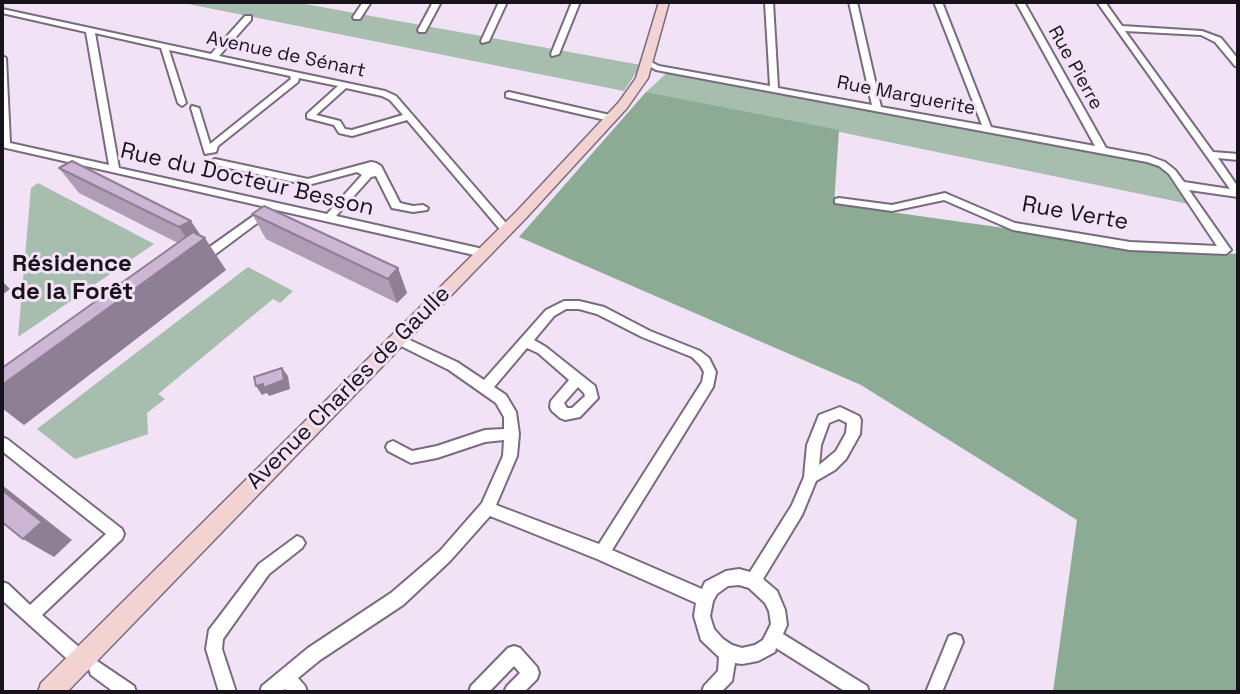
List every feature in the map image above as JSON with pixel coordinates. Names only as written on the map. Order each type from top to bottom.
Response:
[{"type":"main road","points":[[652,65],[664,2]]},
{"type":"main road","name":"Avenue Charles de Gaulle","points":[[50,692],[89,665],[397,339],[507,230],[610,118],[652,65]]},
{"type":"street","points":[[357,17],[367,2]]},
{"type":"street","points":[[422,30],[437,2]]},
{"type":"street","points":[[485,41],[503,2]]},
{"type":"street","points":[[555,54],[576,2]]},
{"type":"street","points":[[769,2],[774,90]]},
{"type":"street","points":[[853,2],[877,108]]},
{"type":"street","points":[[938,2],[988,130]]},
{"type":"street","name":"Rue Pierre","points":[[1020,2],[1102,150]]},
{"type":"street","points":[[1101,2],[1238,194]]},
{"type":"street","name":"Avenue de Sénart","points":[[2,11],[393,98],[507,230]]},
{"type":"street","points":[[213,57],[248,18]]},
{"type":"street","points":[[1121,28],[1202,33],[1218,40],[1238,64]]},
{"type":"street","points":[[90,30],[115,170]]},
{"type":"street","points":[[164,46],[182,103]]},
{"type":"street","points":[[2,58],[3,145]]},
{"type":"street","name":"Rue Marguerite","points":[[652,65],[1149,159]]},
{"type":"street","points":[[210,151],[295,80],[294,74]]},
{"type":"street","points":[[344,85],[310,116],[337,123],[342,131],[352,133],[409,117]]},
{"type":"street","points":[[509,95],[610,118]]},
{"type":"street","points":[[195,108],[210,151],[219,155],[215,162],[308,182],[368,172]]},
{"type":"street","name":"Rue du Docteur Besson","points":[[3,145],[483,253]]},
{"type":"street","points":[[1210,155],[1238,156]]},
{"type":"street","points":[[1149,159],[1162,164],[1181,185],[1238,194]]},
{"type":"street","points":[[368,172],[396,206],[423,208]]},
{"type":"street","points":[[328,219],[368,172]]},
{"type":"street","name":"Rue Verte","points":[[839,201],[891,208],[944,196],[1013,226],[1130,247],[1226,250],[1181,185]]},
{"type":"street","points":[[188,269],[262,216],[271,206]]},
{"type":"street","points":[[486,387],[556,308],[579,305],[600,310],[646,334],[695,354],[705,362],[710,372],[708,383],[602,553]]},
{"type":"street","points":[[268,692],[314,654],[397,599],[426,574],[487,508],[510,456],[511,416],[501,399],[453,366],[397,339]]},
{"type":"street","points":[[526,342],[542,351],[577,379]]},
{"type":"street","points":[[393,446],[411,457],[437,452],[485,436],[512,434]]},
{"type":"street","points":[[2,443],[117,534],[32,615]]},
{"type":"street","points":[[753,581],[797,510],[811,477]]},
{"type":"street","points":[[487,508],[602,553],[705,598]]},
{"type":"street","points":[[227,692],[214,649],[215,636],[264,569],[298,543]]},
{"type":"street","points":[[739,577],[753,581],[765,589],[777,610],[779,625],[775,638],[758,653],[742,656],[728,653],[707,634],[702,616],[705,598],[712,588],[726,579],[739,577]]},
{"type":"street","points":[[2,590],[89,665],[128,692]]},
{"type":"street","points":[[775,638],[861,692]]},
{"type":"street","points":[[934,692],[955,642]]},
{"type":"street","points":[[710,692],[726,675],[728,653]]},
{"type":"street","points":[[477,692],[514,654],[531,673],[513,692]]},
{"type":"street","points":[[286,678],[299,692]]},
{"type":"green space","points":[[178,2],[294,2],[641,65],[624,91]]},
{"type":"green space","points":[[669,71],[1154,163],[1166,169],[1189,204],[646,92]]},
{"type":"green space","points":[[646,92],[839,130],[834,204],[1047,234],[1119,248],[1238,254],[1238,692],[1053,692],[1077,520],[861,385],[519,237]]},
{"type":"green space","points":[[38,183],[154,244],[18,337],[31,188]]},
{"type":"green space","points":[[248,267],[293,291],[280,303],[273,299],[158,394],[165,399],[147,413],[148,434],[75,459],[37,429]]},
{"type":"building","points":[[72,161],[191,221],[179,227],[59,168]]},
{"type":"building","points":[[264,206],[398,268],[388,279],[252,214]]},
{"type":"building","points":[[193,232],[205,238],[2,385],[2,368]]},
{"type":"building","points":[[282,368],[284,380],[263,388],[263,384],[256,386],[254,377]]},
{"type":"building","points":[[2,490],[42,522],[23,539],[2,522]]},
{"type":"district","name":"Résidence de la Forêt","points":[[72,278]]}]
